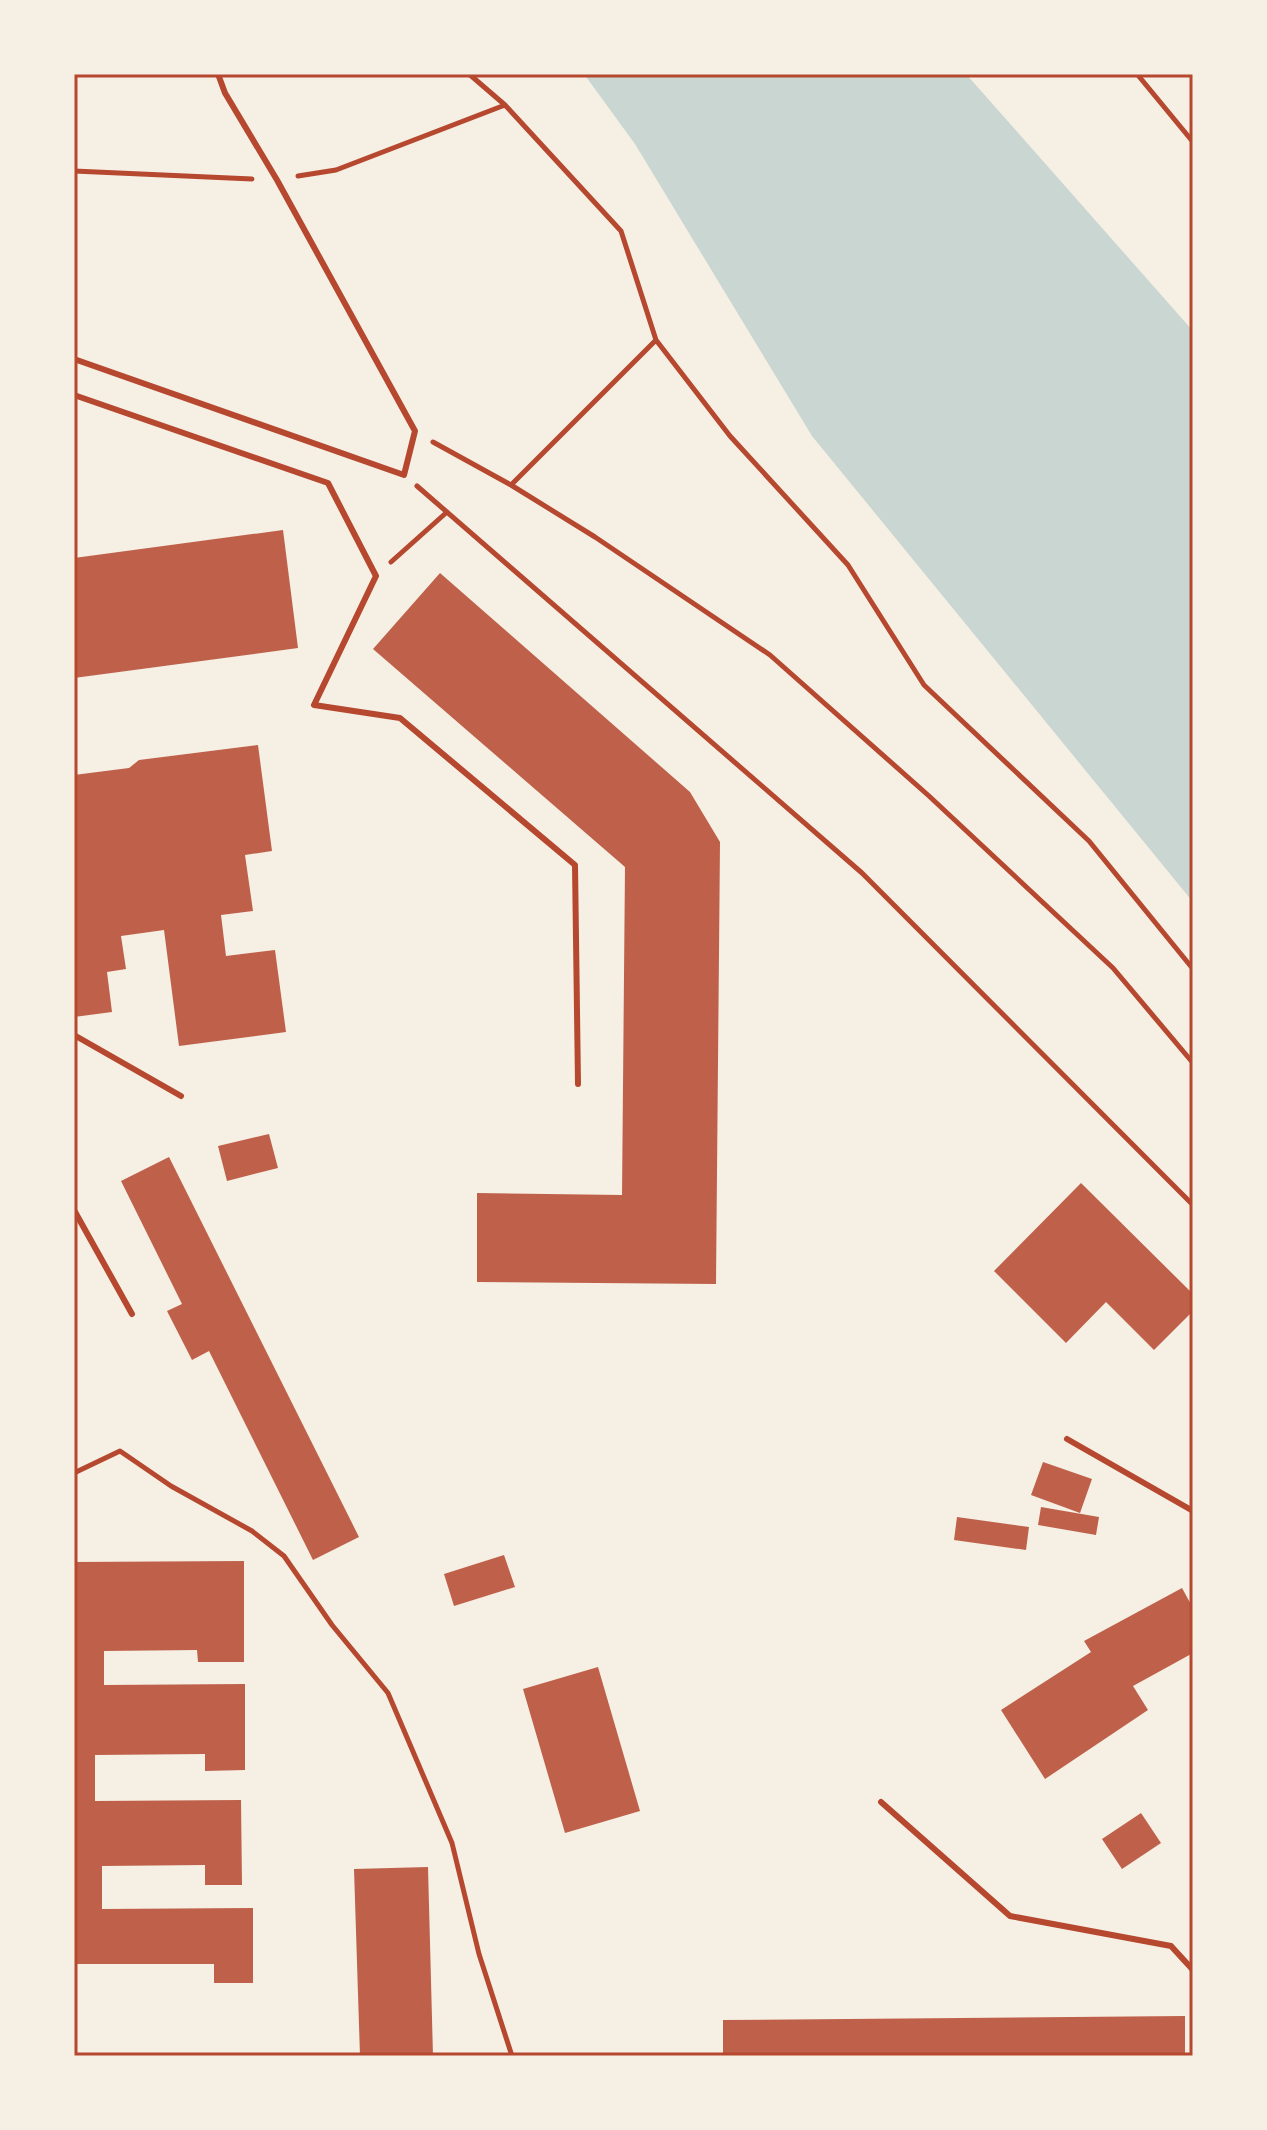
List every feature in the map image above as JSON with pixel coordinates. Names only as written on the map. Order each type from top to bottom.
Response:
[{"type":"lane","points":[[74,359],[404,475],[415,431],[277,180],[225,93],[218,74]]},
{"type":"lane","points":[[74,395],[328,483],[376,576],[314,705],[400,718],[575,865],[578,1084]]},
{"type":"lane","points":[[74,1035],[181,1096]]},
{"type":"lane","points":[[74,1210],[132,1314]]},
{"type":"lane","points":[[1067,1439],[1193,1511]]},
{"type":"lane","points":[[881,1802],[1010,1916],[1171,1946],[1193,1970]]},
{"type":"path","points":[[469,74],[505,105],[621,231],[656,340],[730,436],[848,565],[924,685],[1089,841],[1193,969]]},
{"type":"path","points":[[1137,74],[1193,142]]},
{"type":"path","points":[[74,171],[277,180],[336,170],[505,105]]},
{"type":"path","points":[[511,485],[656,340]]},
{"type":"path","points":[[415,431],[595,537],[770,655],[929,796],[1113,968],[1193,1063]]},
{"type":"path","points":[[404,475],[862,873],[1193,1205]]},
{"type":"path","points":[[376,576],[447,512]]},
{"type":"path","points":[[74,1473],[120,1451],[171,1486],[252,1531],[284,1556],[332,1625],[388,1693],[452,1843],[479,1954],[512,2056]]},
{"type":"shaded area","points":[[584,74],[966,74],[1193,331],[1193,902],[812,436],[635,144]]},
{"type":"building","points":[[283,530],[298,648],[74,678],[74,558]]},
{"type":"building","points":[[440,573],[690,792],[720,842],[716,1284],[477,1282],[477,1193],[622,1195],[625,867],[373,649]]},
{"type":"building","points":[[258,745],[272,851],[245,855],[253,911],[221,915],[226,956],[275,950],[286,1032],[179,1046],[164,930],[121,936],[126,969],[107,972],[112,1012],[74,1017],[74,775],[129,768],[139,760]]},
{"type":"building","points":[[269,1134],[278,1168],[227,1181],[218,1146]]},
{"type":"building","points":[[169,1157],[359,1537],[313,1560],[209,1351],[192,1360],[167,1311],[182,1304],[121,1181]]},
{"type":"building","points":[[1081,1183],[1193,1294],[1193,1311],[1154,1350],[1106,1302],[1066,1343],[994,1271]]},
{"type":"building","points":[[1043,1462],[1092,1479],[1080,1513],[1031,1495]]},
{"type":"building","points":[[1041,1507],[1099,1517],[1096,1535],[1038,1525]]},
{"type":"building","points":[[957,1517],[1029,1527],[1026,1550],[954,1540]]},
{"type":"building","points":[[504,1555],[515,1587],[454,1606],[444,1574]]},
{"type":"building","points":[[244,1561],[244,1662],[198,1662],[197,1650],[104,1651],[104,1685],[245,1684],[245,1770],[205,1771],[205,1754],[95,1755],[95,1801],[241,1800],[242,1885],[205,1885],[205,1865],[102,1866],[102,1909],[253,1908],[253,1983],[214,1983],[214,1964],[74,1964],[74,1562]]},
{"type":"building","points":[[1182,1588],[1193,1608],[1193,1653],[1133,1686],[1148,1710],[1045,1779],[1001,1710],[1091,1652],[1084,1641]]},
{"type":"building","points":[[598,1667],[640,1811],[565,1833],[523,1689]]},
{"type":"building","points":[[1141,1813],[1161,1843],[1122,1869],[1102,1839]]},
{"type":"building","points":[[428,1867],[433,2056],[360,2056],[354,1869]]},
{"type":"building","points":[[1185,2016],[1185,2056],[723,2056],[723,2020]]}]
